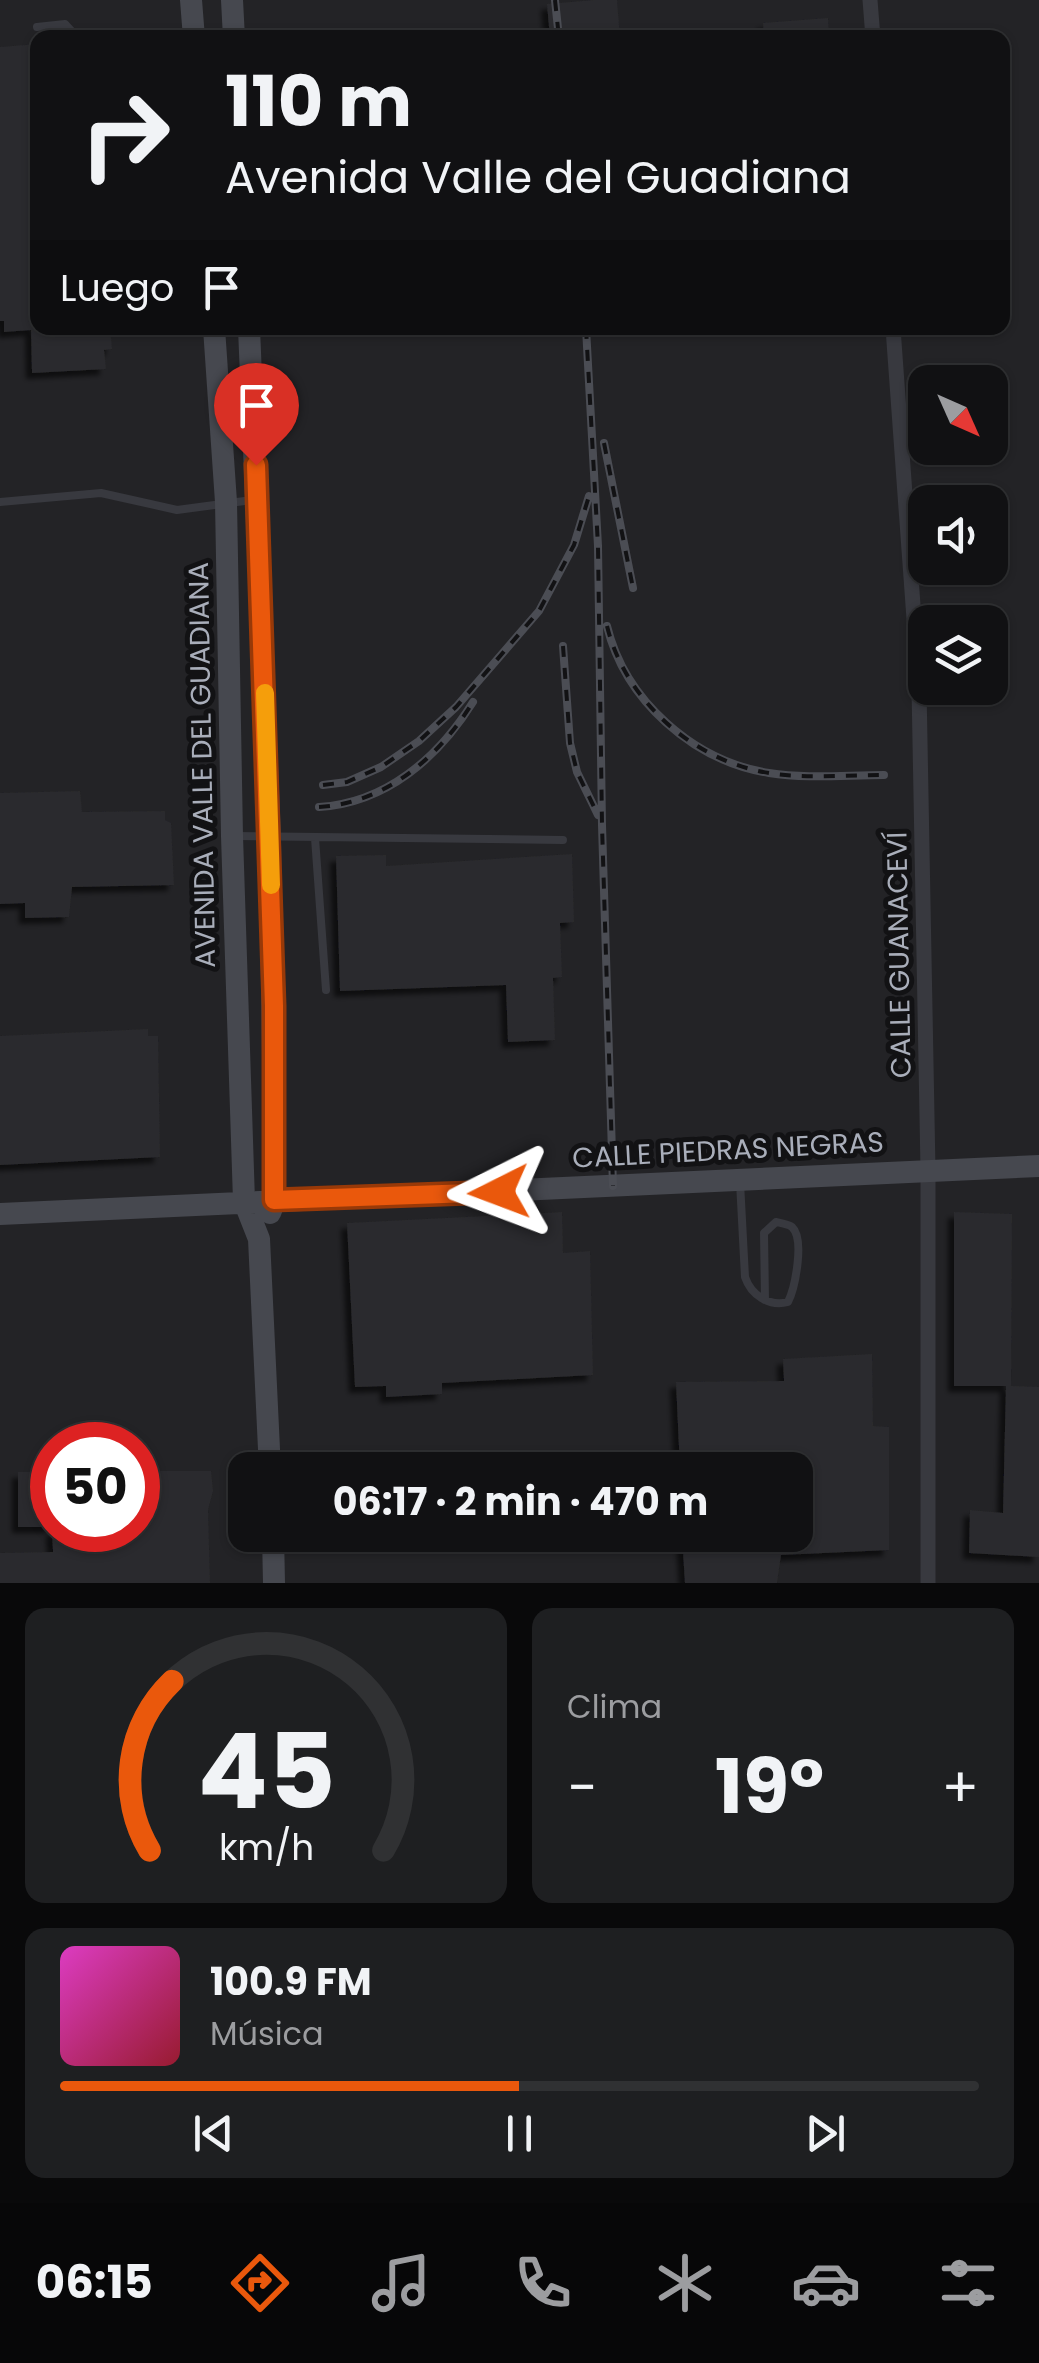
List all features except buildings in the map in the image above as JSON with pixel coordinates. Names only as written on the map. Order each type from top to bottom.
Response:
[{"type":"main road","points":[[191,0],[193,30]]},
{"type":"main road","points":[[232,0],[234,30]]},
{"type":"main road","name":"AVENIDA VALLE DEL GUADIANA","points":[[214,335],[226,502],[244,1201],[259,1239]]},
{"type":"main road","points":[[249,335],[274,1006],[274,1200],[259,1239],[269,1452]]},
{"type":"main road","points":[[238,1006],[274,1006]]},
{"type":"main road","name":"CALLE PIEDRAS NEGRAS","points":[[0,1214],[1039,1166]]},
{"type":"main road","points":[[273,1552],[274,1583]]},
{"type":"street","points":[[870,0],[872,30]]},
{"type":"street","name":"CALLE GUANACEVÍ","points":[[894,335],[919,688],[928,1170],[928,1583]]},
{"type":"lane","points":[[37,27],[65,24],[71,30]]},
{"type":"lane","points":[[0,502],[100,493],[177,510],[258,500]]},
{"type":"lane","points":[[232,836],[563,840]]},
{"type":"lane","points":[[316,838],[326,990]]},
{"type":"lane","points":[[740,1182],[745,1277],[749,1289],[765,1300],[788,1302],[794,1286],[797,1234],[784,1223],[776,1222],[764,1233],[765,1300]]},
{"type":"shaded area","points":[[0,0],[1039,0],[1039,1583],[0,1583]]},
{"type":"railway","points":[[555,0],[558,30]]},
{"type":"railway","points":[[586,335],[598,546],[613,1186]]},
{"type":"railway","points":[[604,443],[633,588]]},
{"type":"railway","points":[[323,785],[347,782],[381,767],[419,741],[456,707],[539,611],[574,545],[589,496]]},
{"type":"railway","points":[[607,626],[616,653],[646,702],[689,741],[714,755],[741,766],[783,775],[884,775]]},
{"type":"railway","points":[[563,646],[570,743],[577,772],[598,815]]},
{"type":"railway","points":[[319,807],[366,797],[408,774],[444,741],[473,702]]},
{"type":"slow traffic","points":[[265,693],[271,885]]},
{"type":"route","points":[[256,465],[269,800],[274,1200],[499,1192]]}]
